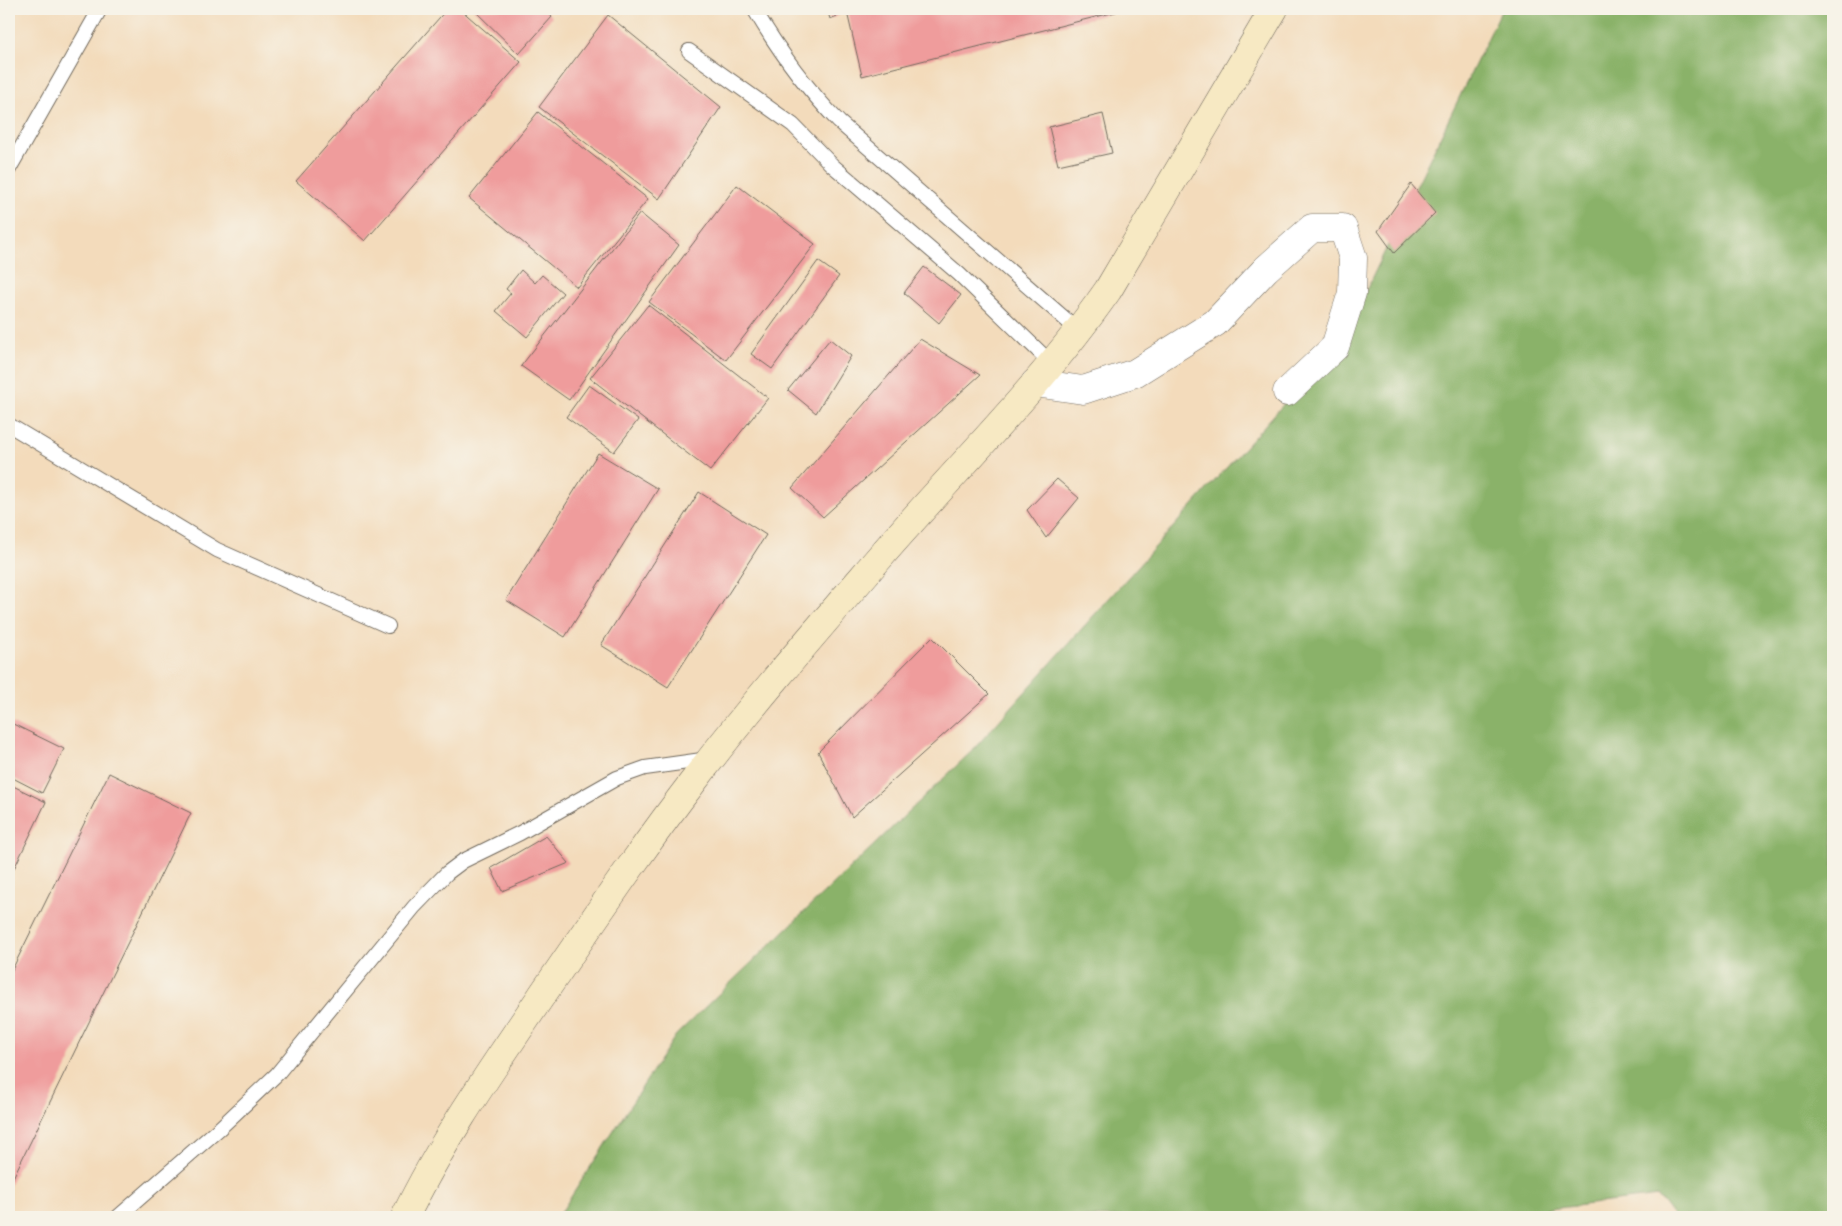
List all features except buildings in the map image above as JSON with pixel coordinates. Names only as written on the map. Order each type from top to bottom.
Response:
[{"type":"main road","points":[[405,1217],[454,1129],[489,1074],[577,944],[711,759],[833,610],[1079,331],[1108,290],[1274,9]]},
{"type":"street","points":[[1043,373],[1083,390],[1134,373],[1215,323],[1266,269],[1312,228],[1343,228],[1353,258],[1352,293],[1335,347],[1287,392]]},
{"type":"lane","points":[[9,169],[100,9]]},
{"type":"lane","points":[[754,9],[808,90],[839,122],[1079,331]]},
{"type":"lane","points":[[690,51],[793,125],[832,165],[959,274],[1043,373]]},
{"type":"lane","points":[[9,425],[217,550],[388,626]]},
{"type":"lane","points":[[118,1217],[221,1127],[277,1074],[414,907],[447,873],[463,862],[520,833],[617,778],[645,768],[711,759]]},
{"type":"green space","points":[[1502,9],[1833,9],[1833,1217],[1674,1217],[1658,1196],[1483,1217],[558,1217],[676,1035],[972,751],[1343,338]]}]
